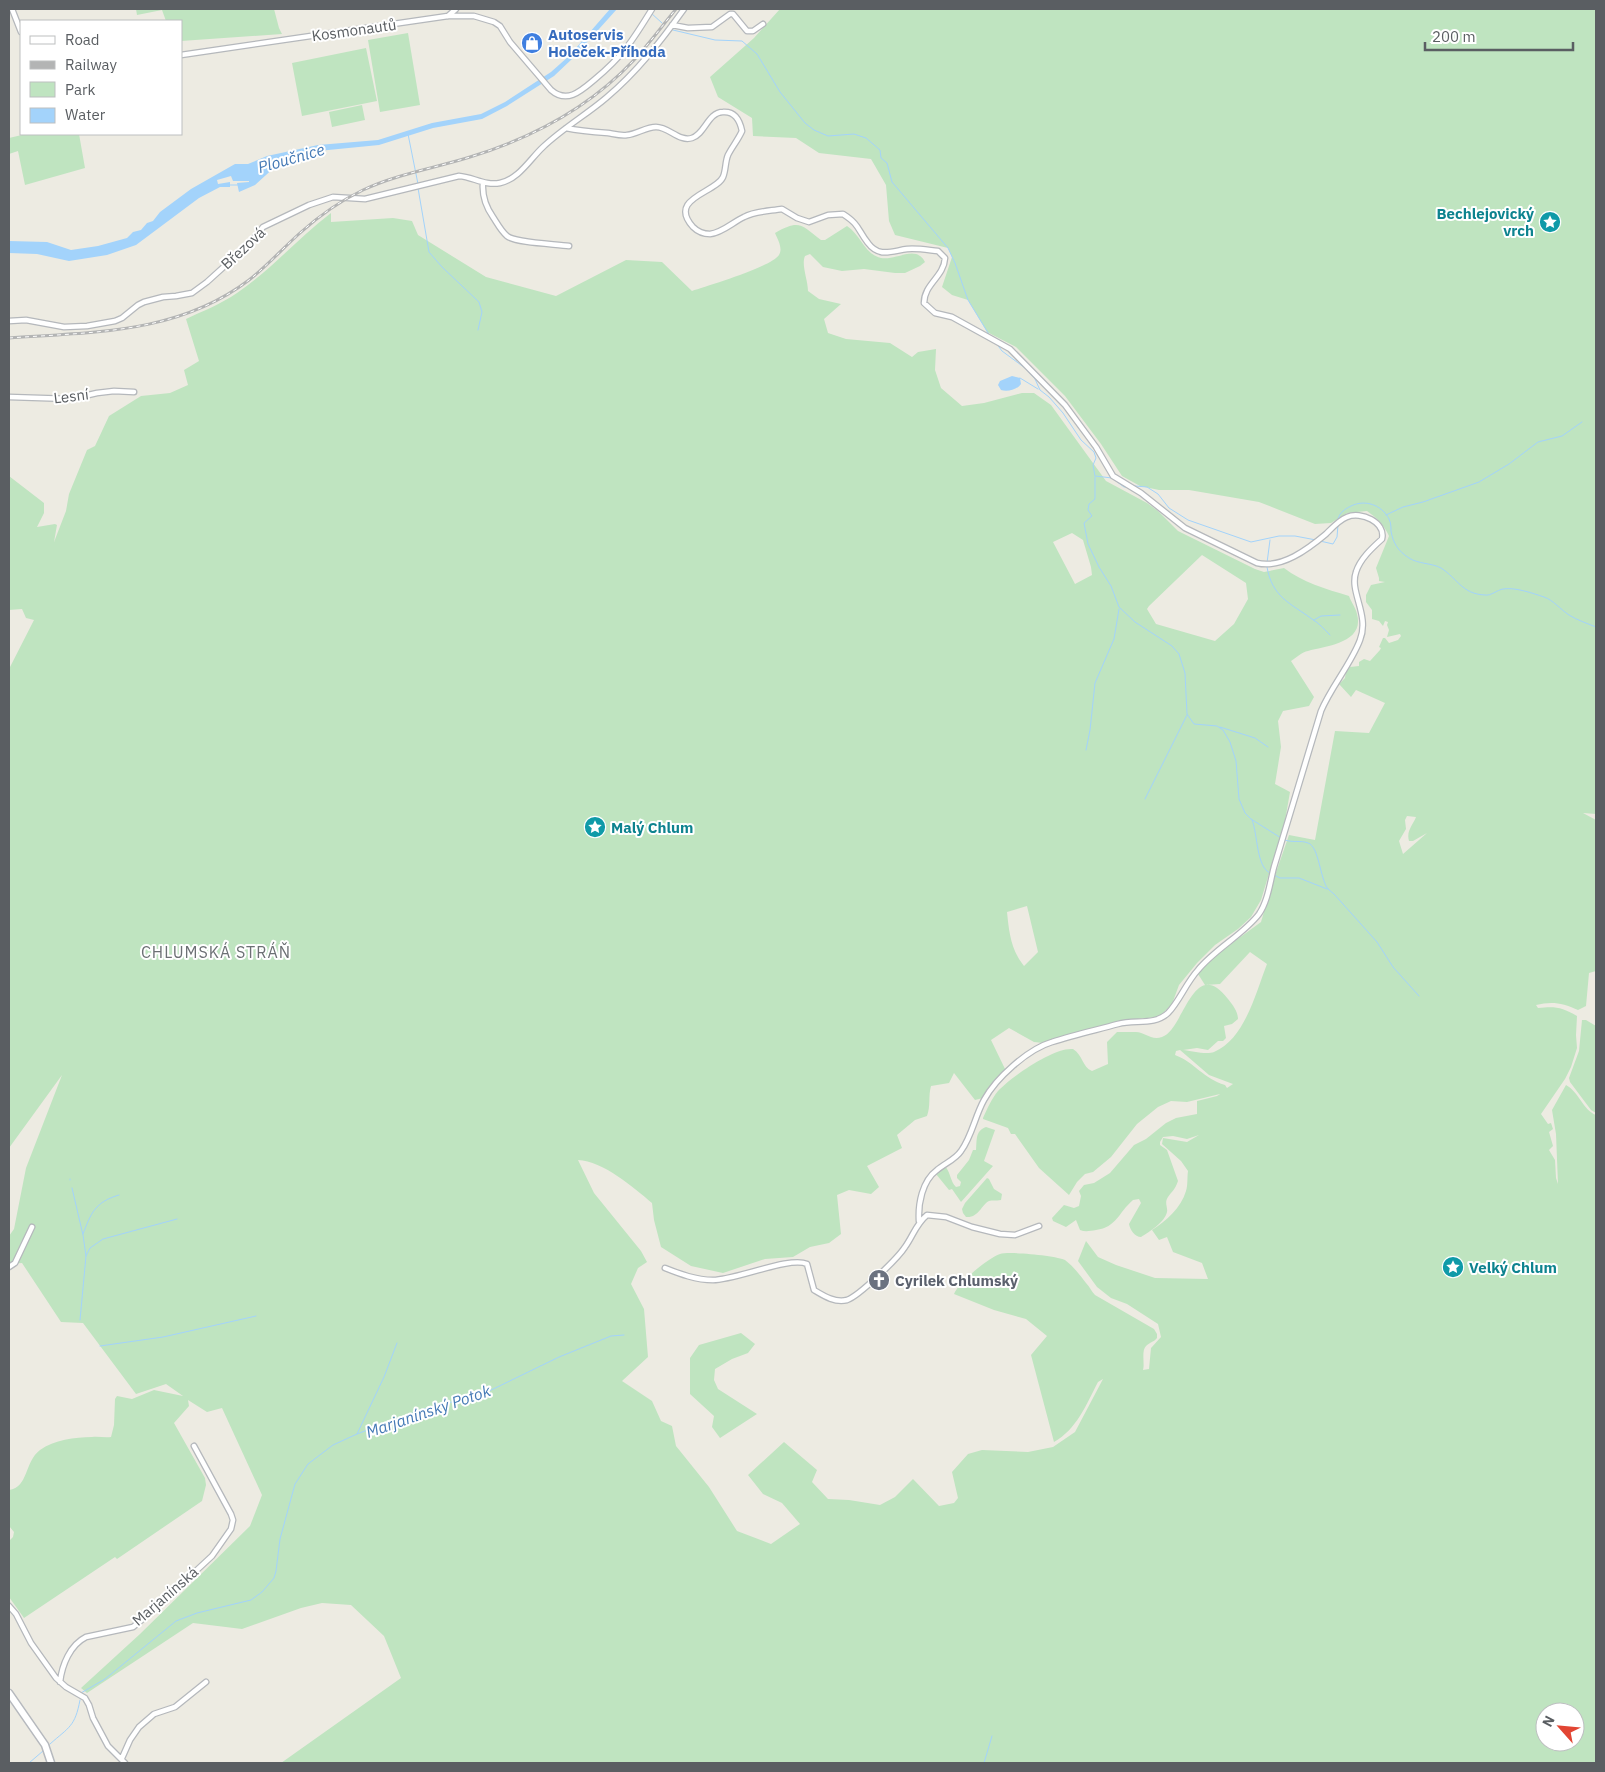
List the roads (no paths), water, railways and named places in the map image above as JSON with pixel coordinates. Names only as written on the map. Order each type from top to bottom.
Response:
[{"type":"main road","points":[[9,1693],[46,1745],[51,1763]]},
{"type":"street","points":[[12,9],[20,29]]},
{"type":"street","points":[[448,16],[456,9]]},
{"type":"street","name":"Kosmonautů","points":[[182,55],[448,16],[466,15],[491,21],[500,26],[551,90],[563,97],[580,92],[621,56],[652,9]]},
{"type":"street","points":[[569,246],[527,242],[507,236],[486,204],[483,183],[499,183],[515,175],[542,147],[631,76],[684,9]]},
{"type":"street","points":[[463,10],[466,15]]},
{"type":"street","points":[[672,25],[688,28],[712,26],[730,14],[733,14],[747,31],[752,31],[763,24]]},
{"type":"street","points":[[566,128],[626,135],[654,127],[663,128],[688,139],[701,132],[713,116],[719,112],[725,111],[734,115],[738,118],[742,131],[728,155],[723,179],[692,198],[687,206],[686,214],[688,221],[694,228],[708,234],[715,233],[745,216],[782,209],[797,218],[809,222],[828,215],[844,214],[855,222],[868,243],[882,253],[892,253],[908,249],[938,251],[945,258],[944,266],[926,288],[924,303],[927,307],[934,313],[952,317],[967,324],[1010,349],[1065,405],[1096,447],[1113,476],[1141,494],[1184,528],[1257,563],[1270,565],[1301,552],[1346,517],[1356,514],[1364,516],[1381,527],[1382,539],[1367,555],[1355,574],[1354,585],[1363,620],[1360,640],[1320,711],[1260,912],[1244,929],[1210,956],[1187,982],[1174,1008],[1166,1015],[1158,1020],[1123,1023],[1051,1042],[1032,1052],[1011,1068],[992,1088],[984,1100],[961,1151],[932,1175],[922,1194],[919,1221]]},
{"type":"street","name":"Březová","points":[[9,321],[26,320],[64,327],[87,326],[115,321],[144,302],[163,296],[192,293],[250,244],[264,227],[325,200],[340,196],[357,199],[365,198],[459,176],[483,183]]},
{"type":"street","name":"Lesní","points":[[9,397],[71,399],[101,392],[134,392]]},
{"type":"street","points":[[919,1209],[927,1215],[946,1217],[972,1227],[1000,1234],[1014,1235],[1039,1226]]},
{"type":"street","points":[[665,1268],[693,1278],[712,1280],[801,1262],[806,1264],[814,1290],[833,1300],[846,1300],[857,1294],[893,1261],[905,1248],[919,1221],[927,1215]]},
{"type":"street","points":[[9,1267],[15,1263],[32,1227]]},
{"type":"street","name":"Marjanínská","points":[[60,1682],[67,1655],[81,1639],[132,1627],[157,1607],[212,1556],[231,1529],[233,1520],[194,1446]]},
{"type":"street","points":[[9,1606],[16,1614],[32,1643],[60,1682],[85,1698],[92,1718],[108,1746],[125,1763]]},
{"type":"street","points":[[122,1758],[139,1726],[154,1714],[175,1707],[206,1682]]},
{"type":"water","name":"Ploučnice","points":[[610,9],[617,9],[554,76],[507,106],[482,119],[433,128],[379,145],[318,151],[277,165],[255,185],[239,192],[237,183],[249,181],[233,181],[231,176],[217,180],[218,184],[230,182],[230,187],[220,187],[199,198],[136,245],[107,255],[69,261],[37,254],[9,253],[9,241],[47,242],[71,250],[98,246],[127,238],[133,232],[141,230],[147,223],[153,221],[160,212],[191,189],[235,164],[248,164],[267,156],[318,145],[378,140],[432,123],[481,114],[505,102],[551,72],[569,56]]},
{"type":"water","points":[[1012,376],[1020,378],[1021,384],[1012,390],[1001,390],[998,385],[1000,381]]},
{"type":"waterway","points":[[651,13],[662,23]]},
{"type":"waterway","points":[[673,30],[715,40],[742,41],[757,54],[780,92],[805,123],[814,130],[828,136],[854,134],[866,138],[880,150],[881,158],[887,163],[892,182],[948,248],[968,300],[990,336]]},
{"type":"waterway","points":[[408,134],[418,184]]},
{"type":"waterway","points":[[230,185],[239,185]]},
{"type":"waterway","points":[[418,188],[429,252],[479,302],[482,312],[478,330]]},
{"type":"waterway","points":[[996,343],[1002,351],[1025,368],[1035,379],[1040,390],[1063,413],[1081,440],[1094,452],[1096,458],[1093,465],[1095,476],[1112,478],[1124,487],[1128,487]]},
{"type":"waterway","points":[[1020,378],[1038,389]]},
{"type":"waterway","points":[[1386,515],[1403,507],[1479,482],[1509,464],[1538,442],[1562,436],[1582,422]]},
{"type":"waterway","points":[[1095,477],[1095,499],[1089,504],[1088,510],[1092,516],[1084,523],[1088,544],[1111,586],[1119,607],[1135,622],[1172,646],[1179,654],[1185,673],[1187,714],[1194,724],[1217,726],[1223,730],[1230,742],[1236,761],[1239,799],[1245,813],[1251,819],[1281,838]]},
{"type":"waterway","points":[[1135,486],[1147,487],[1158,494],[1169,508],[1188,520],[1251,542],[1279,536],[1295,536],[1316,540]]},
{"type":"waterway","points":[[1338,519],[1343,511],[1356,504],[1367,503],[1378,507],[1389,519],[1393,539],[1402,553],[1413,560],[1441,568],[1465,589],[1477,594],[1487,595],[1508,589],[1529,592],[1547,598],[1569,615],[1596,627]]},
{"type":"waterway","points":[[1320,541],[1333,544],[1337,537],[1338,525]]},
{"type":"waterway","points":[[1267,563],[1270,540]]},
{"type":"waterway","points":[[1267,567],[1273,586],[1283,598],[1317,622],[1330,635]]},
{"type":"waterway","points":[[1086,750],[1095,683],[1114,639],[1119,609]]},
{"type":"waterway","points":[[1314,620],[1321,616],[1340,615]]},
{"type":"waterway","points":[[1145,799],[1187,715]]},
{"type":"waterway","points":[[1220,727],[1255,738],[1268,747]]},
{"type":"waterway","points":[[1252,820],[1262,864],[1265,870],[1270,873]]},
{"type":"waterway","points":[[1285,840],[1305,842],[1312,845],[1328,889],[1377,942],[1393,967],[1419,996]]},
{"type":"waterway","points":[[1274,875],[1280,878],[1299,878],[1327,889]]},
{"type":"waterway","points":[[72,1188],[86,1256],[80,1320]]},
{"type":"waterway","points":[[83,1234],[95,1209],[104,1201],[119,1195]]},
{"type":"waterway","points":[[86,1256],[90,1248],[103,1239],[177,1219]]},
{"type":"waterway","points":[[100,1346],[163,1337],[256,1316]]},
{"type":"waterway","name":"Marjanínský Potok","points":[[81,1693],[105,1679],[176,1621],[197,1613],[251,1600],[262,1592],[274,1578],[280,1539],[295,1484],[308,1464],[333,1445],[424,1409],[483,1394],[559,1357],[611,1336],[624,1335]]},
{"type":"waterway","points":[[357,1434],[384,1377],[397,1343]]},
{"type":"waterway","name":"Marjanínský Potok","points":[[50,1744],[70,1726],[76,1716],[80,1700]]},
{"type":"waterway","points":[[984,1763],[992,1736]]},
{"type":"waterway","name":"Marjanínský Potok","points":[[29,1763],[43,1751]]},
{"type":"railway","points":[[9,338],[72,334],[134,327],[193,311],[222,298],[256,275],[293,239],[354,194],[376,184],[457,161],[515,141],[579,107],[617,77],[634,60],[676,9]]},
{"type":"place","name":"Autoservis Holeček-Příhoda","points":[[532,43]]},
{"type":"place","name":"Bechlejovický vrch","points":[[1550,222]]},
{"type":"place","name":"Malý Chlum","points":[[595,827]]},
{"type":"place","name":"Velký Chlum","points":[[1453,1267]]},
{"type":"place","name":"Cyrilek Chlumský","points":[[879,1280]]},
{"type":"district","name":"CHLUMSKÁ STRÁŇ","points":[[216,952]]}]
